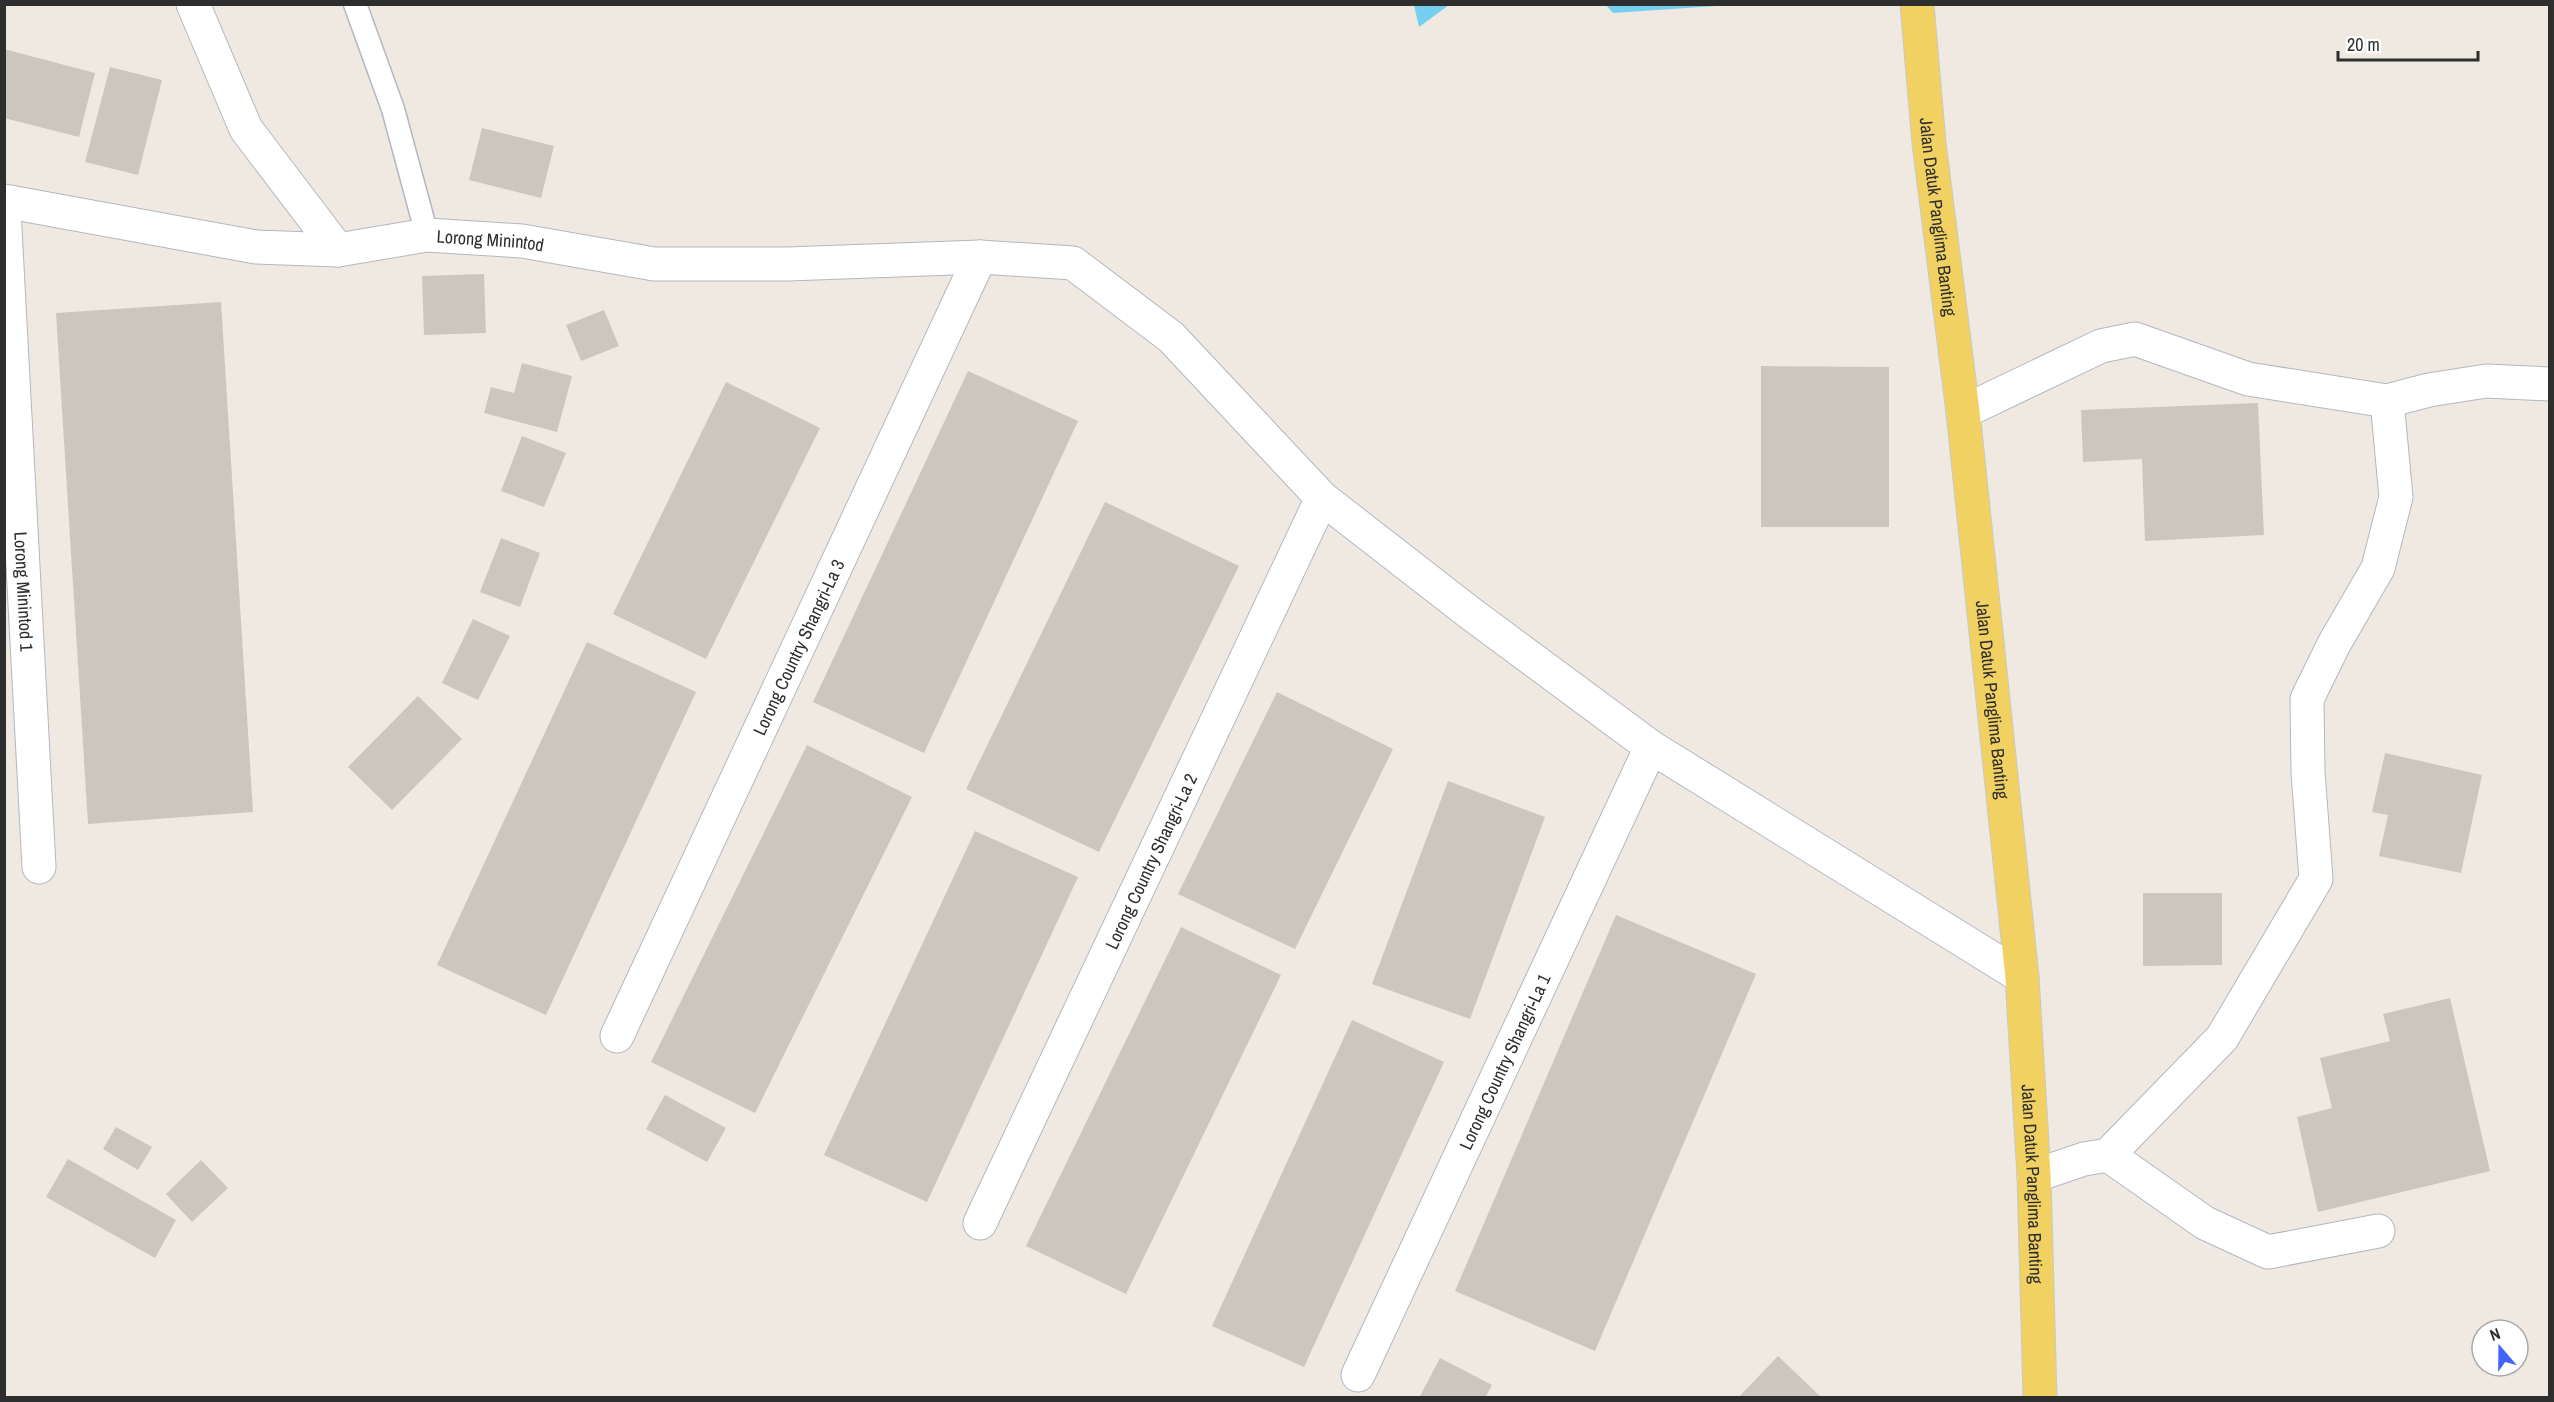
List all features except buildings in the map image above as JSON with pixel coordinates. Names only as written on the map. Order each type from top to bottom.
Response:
[{"type":"main road","name":"Jalan Datuk Panglima Banting","points":[[1917,4],[1929,143],[1963,412],[2022,977],[2034,1176],[2040,1398]]},
{"type":"street","points":[[194,4],[246,129],[338,250]]},
{"type":"street","name":"Lorong Minintod","points":[[4,201],[256,246],[338,250],[427,235],[522,241],[654,264],[788,264],[980,257],[1073,263],[1171,337],[1322,498],[1470,613],[1652,747],[2022,977]]},
{"type":"street","name":"Lorong Minintod 1","points":[[4,210],[39,867]]},
{"type":"street","name":"Lorong Country Shangri-La 3","points":[[617,1035],[980,257]]},
{"type":"street","points":[[1963,412],[2102,346],[2135,339],[2248,379],[2388,401],[2429,390],[2486,381],[2550,384]]},
{"type":"street","points":[[2034,1176],[2084,1159],[2108,1155],[2222,1038],[2316,879],[2308,772],[2307,699],[2334,644],[2378,568],[2396,497],[2388,401]]},
{"type":"street","name":"Lorong Country Shangri-La 2","points":[[980,1223],[1322,498]]},
{"type":"street","name":"Lorong Country Shangri-La 1","points":[[1358,1375],[1652,747]]},
{"type":"street","points":[[2108,1155],[2205,1223],[2268,1252],[2378,1231]]},
{"type":"lane","points":[[355,4],[393,109],[427,235]]},
{"type":"water","points":[[1414,4],[1449,5],[1419,27]]},
{"type":"water","points":[[1606,5],[1731,5],[1613,13]]}]
